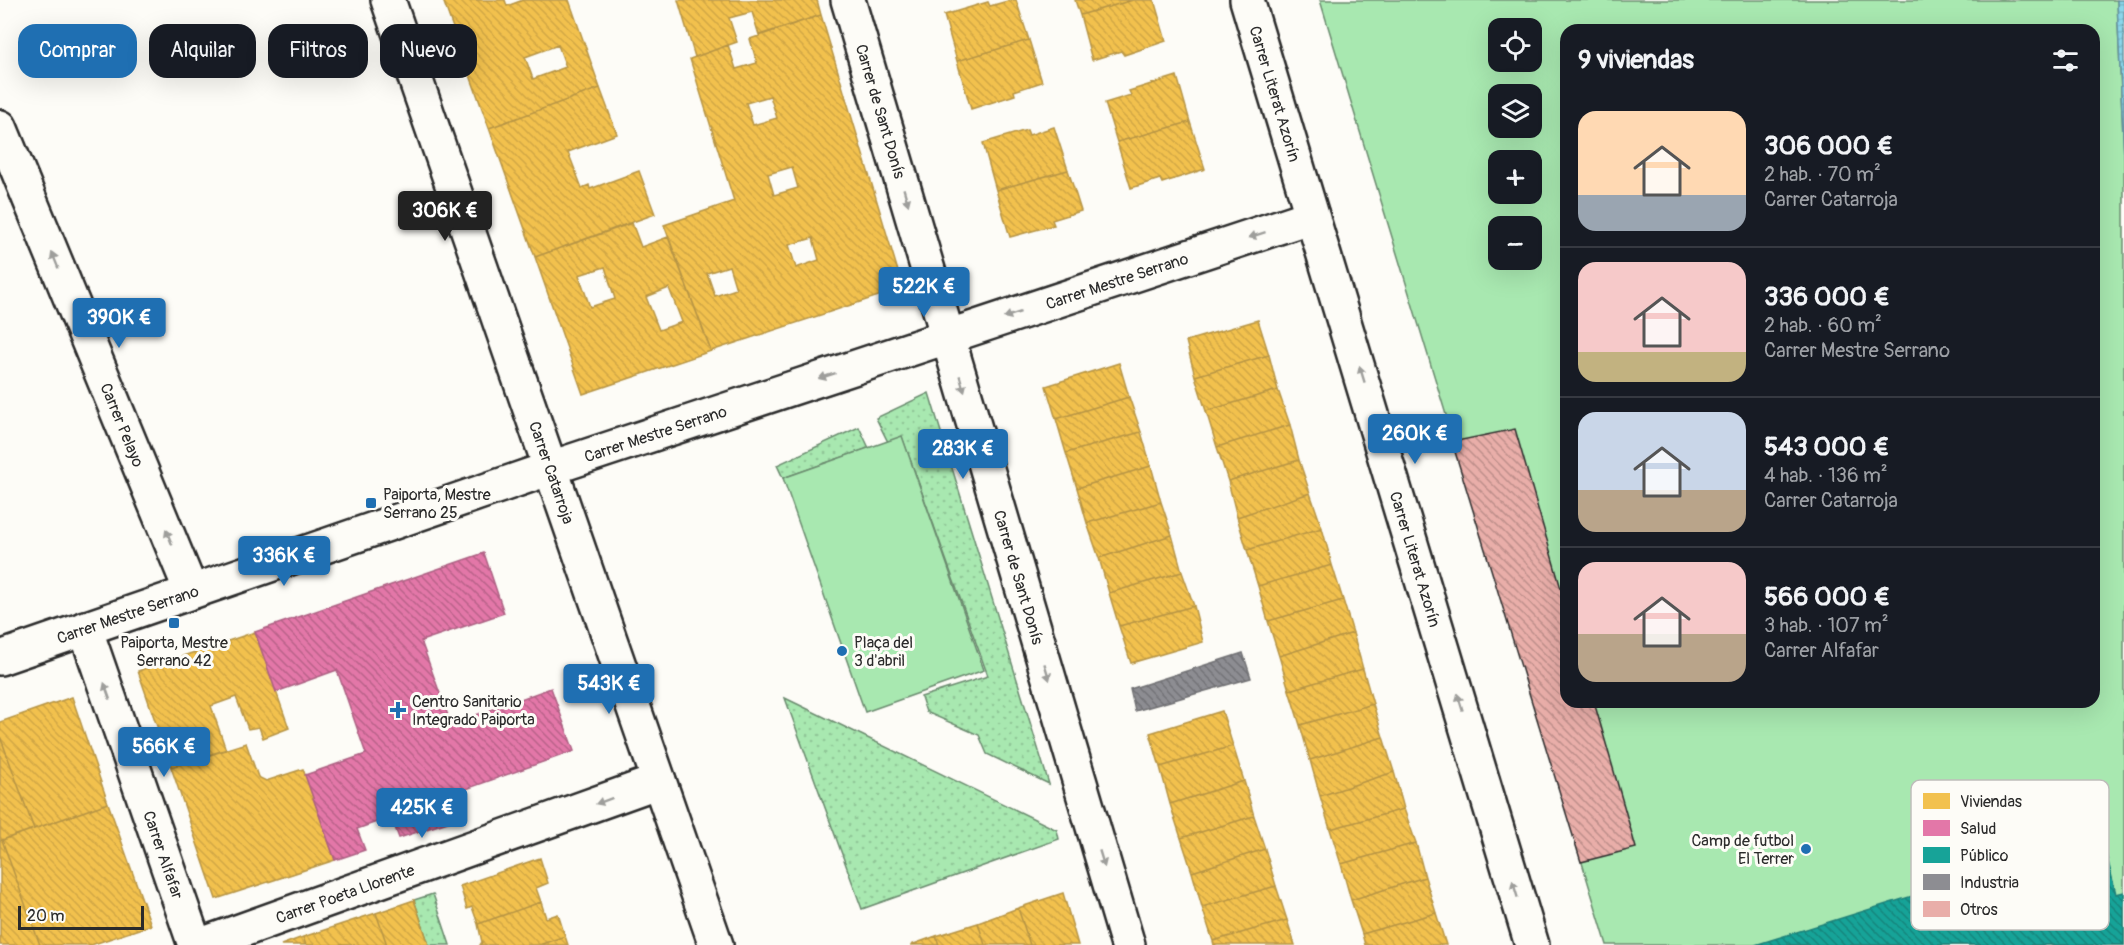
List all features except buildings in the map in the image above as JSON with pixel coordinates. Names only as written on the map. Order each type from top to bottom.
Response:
[{"type":"street","name":"Carrer Catarroja","points":[[388,0],[716,945]]},
{"type":"street","name":"Carrer de Sant Donís","points":[[848,0],[1128,945]]},
{"type":"street","name":"Carrer Literat Azorín","points":[[1247,0],[1532,945]]},
{"type":"street","name":"Carrer Pelayo","points":[[0,127],[191,591]]},
{"type":"street","name":"Carrer Mestre Serrano","points":[[0,658],[551,468],[1312,216]]},
{"type":"street","name":"Carrer Alfafar","points":[[85,628],[195,945]]},
{"type":"street","name":"Carrer Poeta Llorente","points":[[201,945],[659,781]]},
{"type":"green space","points":[[1320,0],[2117,0],[2124,158],[2124,945],[1607,945]]},
{"type":"green space","points":[[929,393],[1049,784],[987,754],[979,735],[926,712],[921,697],[988,676],[902,437],[888,442],[876,418]]},
{"type":"green space","points":[[859,427],[869,448],[783,478],[777,465]]},
{"type":"green space","points":[[902,436],[984,670],[865,712],[783,478]]},
{"type":"green space","points":[[785,698],[1057,830],[1059,839],[862,909]]},
{"type":"green space","points":[[433,894],[450,945],[429,945],[414,900]]},
{"type":"water","points":[[2117,0],[2124,0],[2124,158],[2117,2]]},
{"type":"place","name":"Paiporta, Mestre Serrano 25","points":[[371,503]]},
{"type":"place","name":"Paiporta, Mestre Serrano 42","points":[[174,623]]},
{"type":"place","name":"Plaça del 3 d'abril","points":[[842,651]]},
{"type":"place","name":"Centro Sanitario Integrado Paiporta","points":[[398,710]]},
{"type":"place","name":"Camp de futbol El Terrer","points":[[1806,849]]}]
